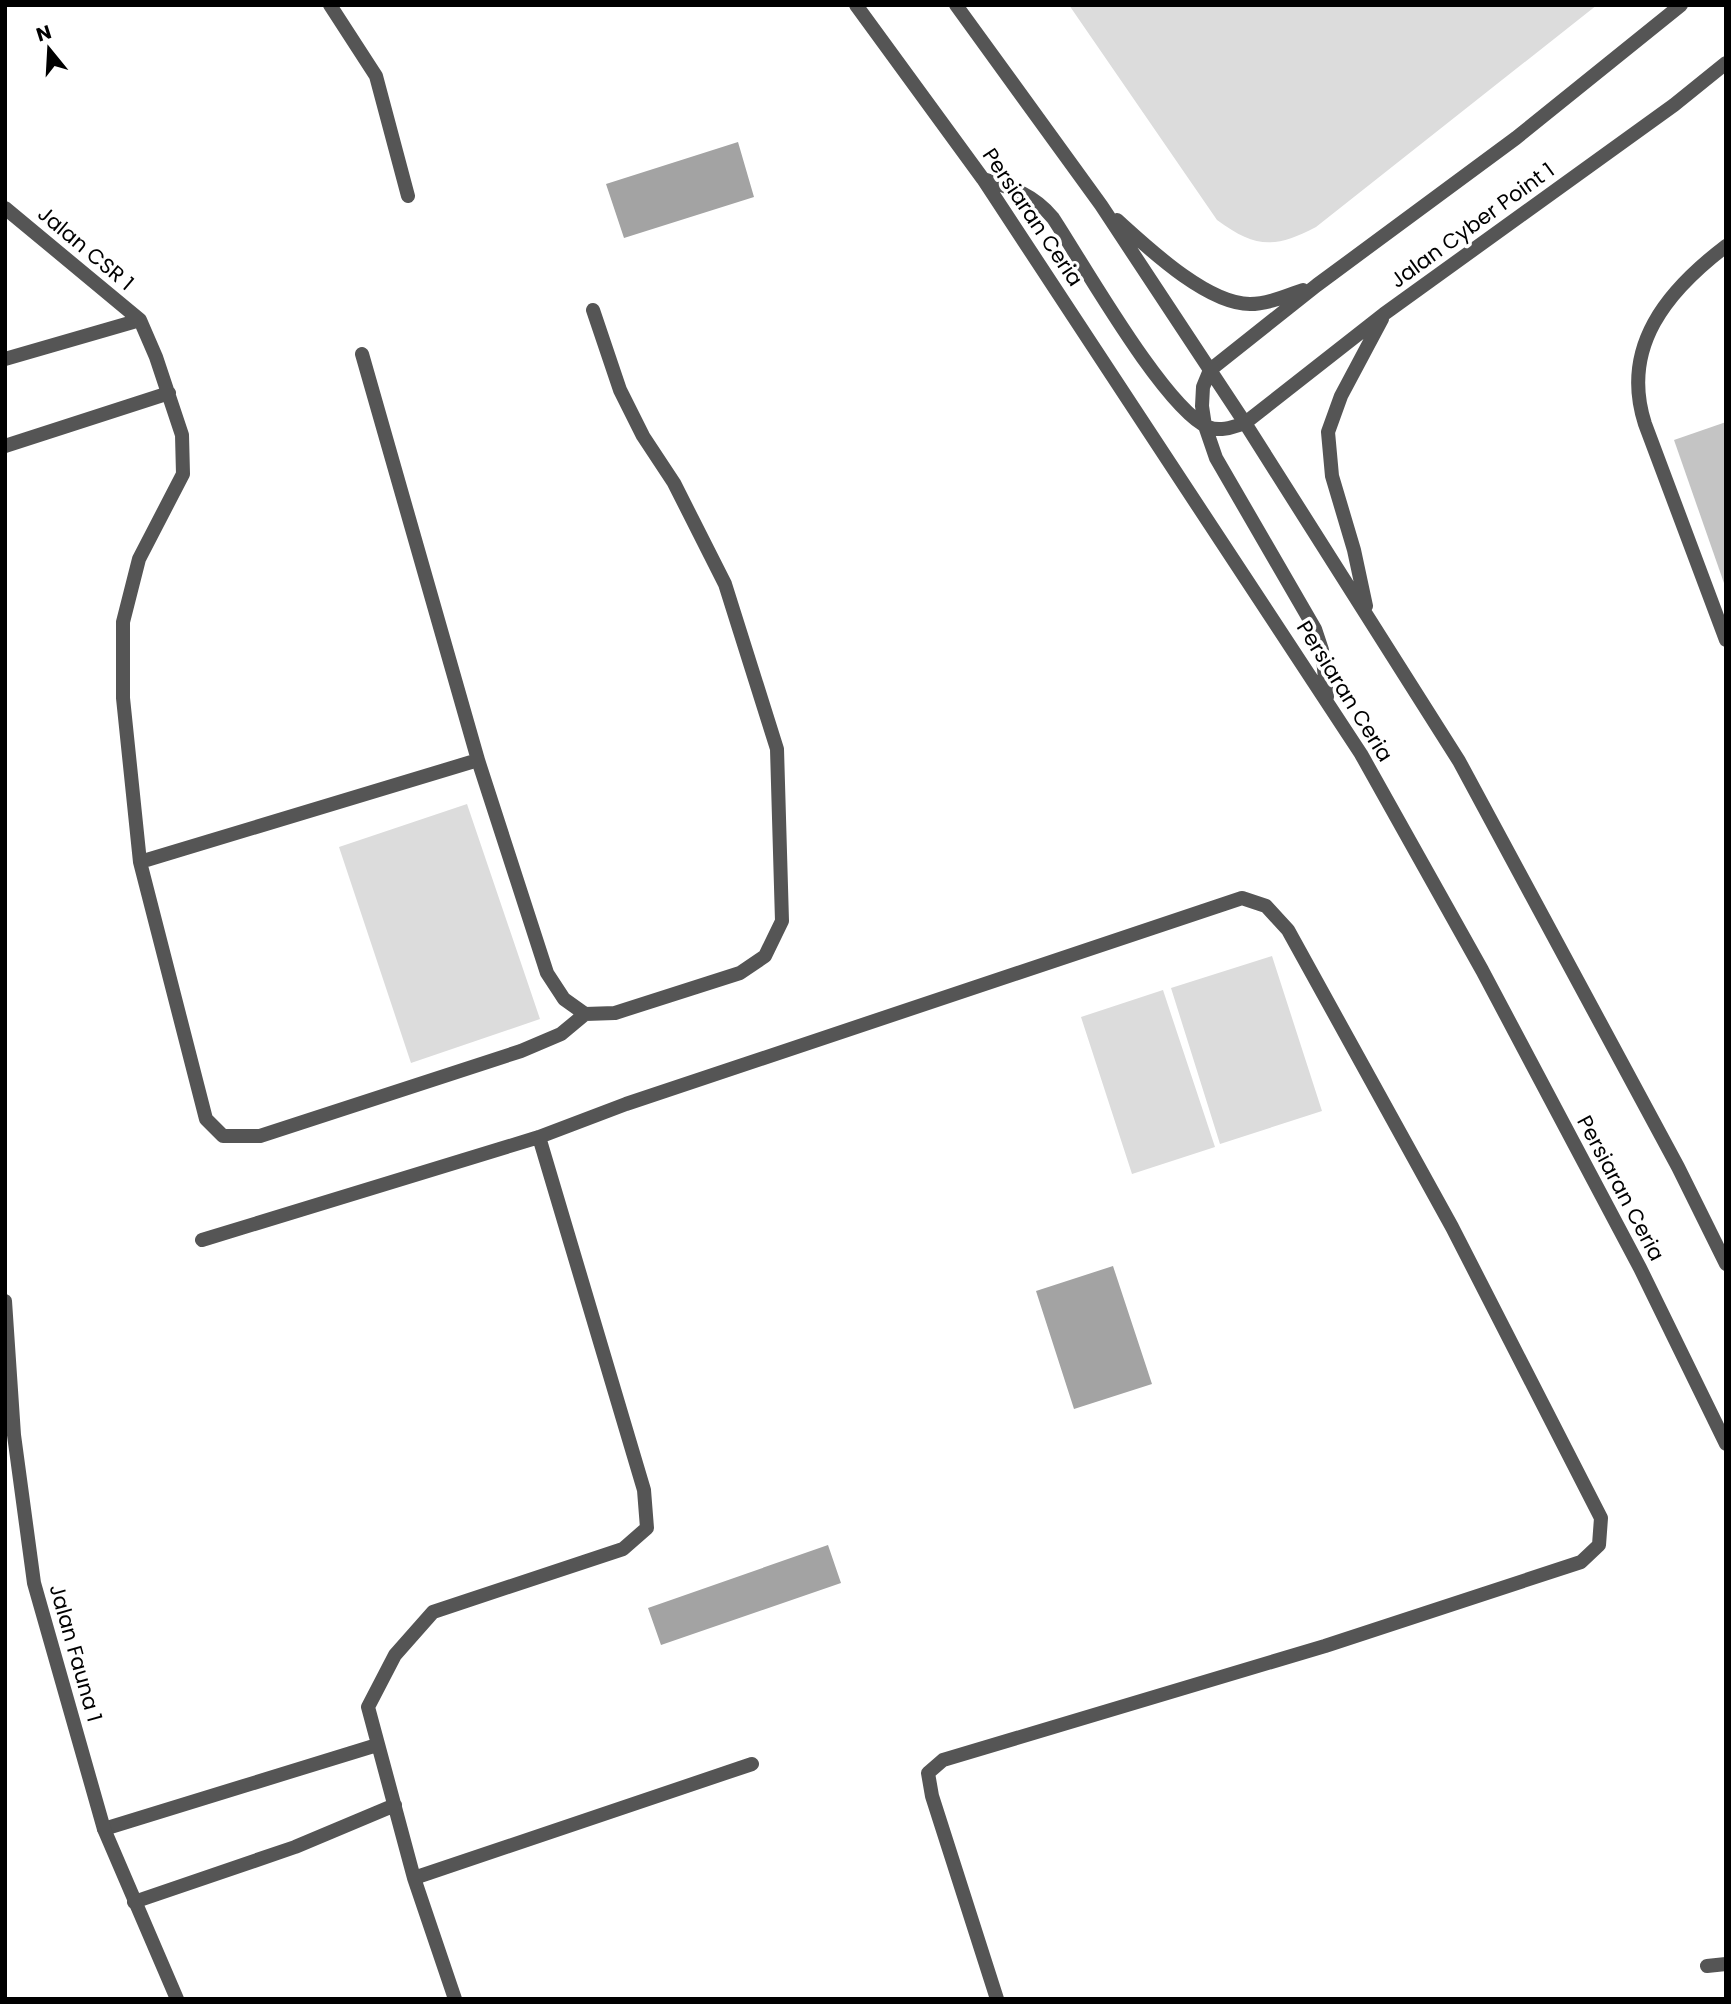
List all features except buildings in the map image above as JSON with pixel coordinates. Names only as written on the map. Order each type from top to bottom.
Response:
[{"type":"street","points":[[330,5],[376,76],[408,196]]},
{"type":"street","name":"Persiaran Ceria","points":[[856,5],[983,179],[1361,754],[1494,994],[1640,1268],[1726,1444]]},
{"type":"street","points":[[956,5],[1101,205],[1245,423],[1459,761],[1678,1167],[1726,1264]]},
{"type":"street","name":"Jalan Cyber Point 1","points":[[1210,370],[1317,285],[1516,138],[1681,5]]},
{"type":"street","name":"Jalan Cyber Point 1","points":[[1245,423],[1384,314],[1674,105],[1726,63]]},
{"type":"street","points":[[983,179],[1025,192],[1039,201],[1054,218],[1148,365],[1178,402],[1205,426],[1221,429],[1245,423]]},
{"type":"street","points":[[1101,205],[1153,252],[1196,282],[1233,301],[1261,303],[1317,285]]},
{"type":"street","name":"Jalan CSR 1","points":[[5,208],[140,320]]},
{"type":"street","points":[[1726,246],[1674,290],[1646,340],[1637,372],[1637,399],[1641,412],[1726,640]]},
{"type":"street","points":[[5,359],[140,320],[169,393],[182,435],[183,474],[139,559],[123,622],[123,698],[140,862],[206,1119],[223,1136],[260,1136],[508,1055],[561,1034],[585,1014],[615,1013],[740,973],[765,956],[782,921],[777,749],[725,584],[674,483],[642,436],[620,390],[593,310]]},
{"type":"street","points":[[1368,615],[1354,550],[1332,476],[1328,432],[1341,396],[1384,314]]},
{"type":"street","points":[[362,354],[478,760],[548,973],[565,999],[585,1014]]},
{"type":"street","points":[[1210,370],[1203,387],[1205,426],[1216,458],[1315,629],[1322,650],[1327,700]]},
{"type":"street","points":[[5,446],[169,393]]},
{"type":"street","points":[[140,862],[478,760]]},
{"type":"street","points":[[202,1240],[540,1137],[626,1104],[1242,898],[1266,906],[1288,930],[1452,1227],[1601,1518],[1599,1545],[1581,1562],[1570,1566],[1325,1646],[943,1760],[928,1773],[932,1796],[997,1999]]},
{"type":"street","points":[[455,1999],[414,1878],[368,1707],[395,1655],[433,1612],[623,1549],[648,1528],[644,1490],[540,1137]]},
{"type":"street","name":"Jalan Fauna 1","points":[[5,1301],[14,1435],[34,1583],[104,1829],[177,1999]]},
{"type":"street","points":[[104,1829],[377,1745]]},
{"type":"street","points":[[414,1878],[752,1764]]},
{"type":"street","points":[[134,1902],[295,1847],[395,1805]]},
{"type":"street","points":[[1707,1966],[1726,1964]]},
{"type":"shaded area","points":[[1069,5],[1597,5],[1316,227],[1288,239],[1265,242],[1243,236],[1217,220]]},
{"type":"shaded area","points":[[738,142],[754,197],[624,238],[606,184]]},
{"type":"shaded area","points":[[467,804],[540,1019],[411,1063],[339,847]]},
{"type":"shaded area","points":[[1272,956],[1322,1111],[1220,1144],[1171,988]]},
{"type":"shaded area","points":[[1163,990],[1215,1147],[1132,1174],[1081,1017]]},
{"type":"shaded area","points":[[1113,1266],[1152,1384],[1074,1409],[1036,1291]]},
{"type":"shaded area","points":[[828,1545],[841,1583],[661,1645],[648,1608]]}]
